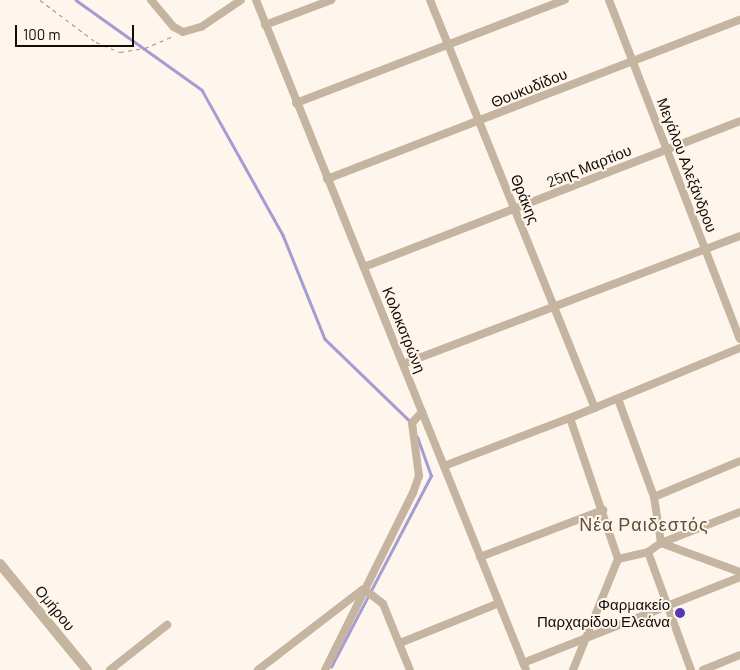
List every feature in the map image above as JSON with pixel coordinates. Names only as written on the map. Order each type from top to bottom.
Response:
[{"type":"street","points":[[151,0],[174,27],[183,32],[201,27],[241,0]]},
{"type":"street","name":"Κολοκοτρώνη","points":[[256,0],[525,666]]},
{"type":"street","points":[[265,25],[331,0]]},
{"type":"street","name":"Θράκης","points":[[430,0],[595,408]]},
{"type":"street","points":[[296,103],[565,0]]},
{"type":"street","name":"Μεγάλου Αλεξάνδρου","points":[[609,0],[740,339]]},
{"type":"street","name":"Θουκυδίδου","points":[[327,179],[480,123],[740,20]]},
{"type":"street","name":"25ης Μαρτίου","points":[[364,268],[740,121]]},
{"type":"street","points":[[403,364],[740,236]]},
{"type":"street","points":[[444,466],[618,399],[740,348]]},
{"type":"street","points":[[618,399],[654,497],[661,543]]},
{"type":"street","points":[[325,670],[416,485],[419,476],[412,423],[422,412]]},
{"type":"street","points":[[570,418],[603,510],[618,559],[573,670]]},
{"type":"street","points":[[654,497],[740,461]]},
{"type":"street","points":[[480,557],[603,510]]},
{"type":"street","points":[[618,559],[648,552],[661,543],[740,512]]},
{"type":"street","points":[[661,543],[740,572]]},
{"type":"street","points":[[648,552],[691,670]]},
{"type":"street","name":"Ομήρου","points":[[0,564],[87,670]]},
{"type":"street","points":[[525,666],[586,638],[667,608],[740,577]]},
{"type":"street","points":[[364,589],[383,604],[410,670]]},
{"type":"street","points":[[258,670],[364,589]]},
{"type":"street","points":[[400,644],[499,603]]},
{"type":"street","points":[[110,670],[167,625]]},
{"type":"street","points":[[703,670],[740,655]]},
{"type":"path","points":[[40,0],[96,42],[120,52],[146,48],[183,32]]},
{"type":"waterway","points":[[76,0],[202,90],[283,235],[325,339],[412,423]]},
{"type":"waterway","points":[[331,667],[431,476],[417,437]]},
{"type":"place","name":"Φαρμακείο Παρχαρίδου Ελεάνα","points":[[680,613]]},
{"type":"district","name":"Νέα Ραιδεστός","points":[[644,524]]}]
